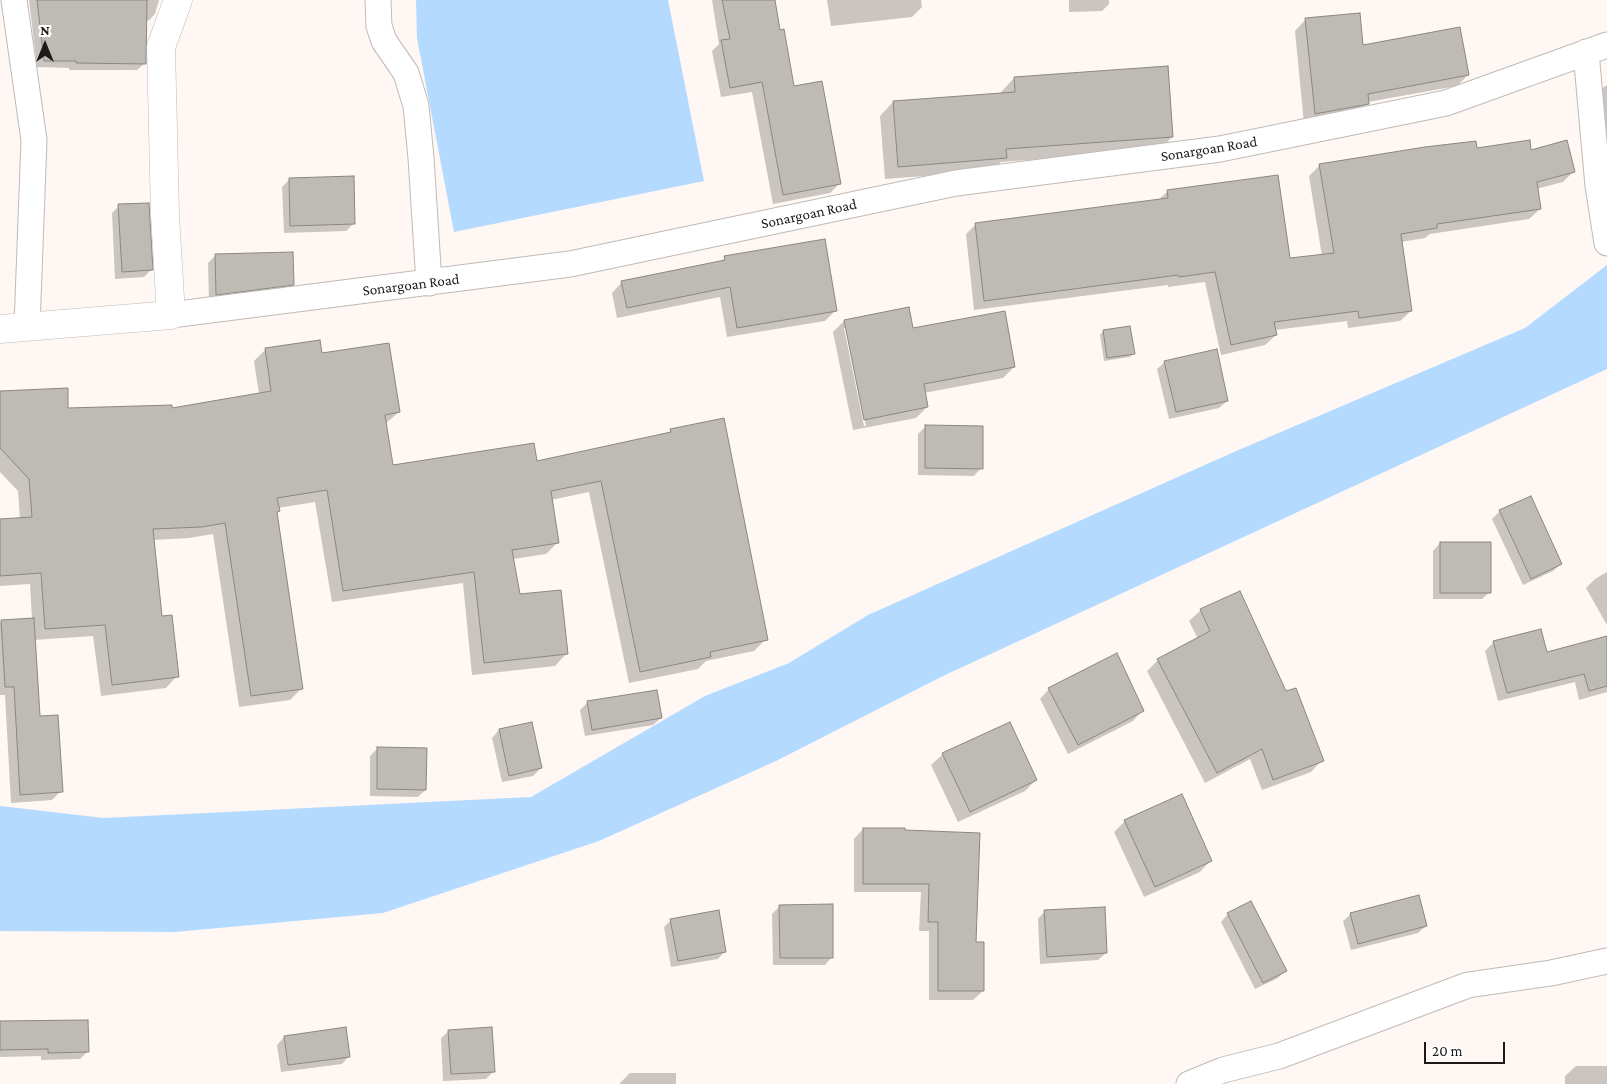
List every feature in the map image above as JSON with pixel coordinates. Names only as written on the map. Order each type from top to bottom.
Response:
[{"type":"main road","points":[[171,315],[165,215],[161,47],[178,0]]},
{"type":"main road","name":"Sonargoan Road","points":[[0,329],[171,315]]},
{"type":"street","points":[[14,0],[34,140],[27,326]]},
{"type":"street","points":[[378,0],[379,26],[384,41],[406,73],[416,106],[429,283]]},
{"type":"street","points":[[1596,49],[1598,186],[1607,243]]},
{"type":"street","name":"Sonargoan Road","points":[[171,315],[570,264],[956,183],[1220,149],[1446,103],[1596,49]]},
{"type":"street","points":[[1189,1084],[1223,1070],[1279,1056],[1468,986],[1551,973],[1607,961]]},
{"type":"water","points":[[416,0],[668,0],[704,181],[454,232],[417,38]]},
{"type":"water","points":[[1607,265],[1607,369],[943,676],[776,761],[599,841],[383,913],[175,932],[0,931],[0,806],[104,818],[531,797],[705,696],[789,663],[868,615],[1234,452],[1525,328]]},
{"type":"building","points":[[37,0],[147,0],[146,64],[44,61]]},
{"type":"building","points":[[722,0],[775,0],[780,30],[784,29],[794,86],[822,81],[841,184],[783,195],[762,82],[730,88],[721,40],[730,39]]},
{"type":"building","points":[[1360,13],[1363,45],[1460,27],[1469,75],[1368,94],[1369,104],[1315,114],[1305,18]]},
{"type":"building","points":[[1168,66],[1173,137],[1006,149],[1007,158],[898,167],[893,101],[1015,92],[1014,77]]},
{"type":"building","points":[[1530,140],[1531,150],[1567,140],[1575,172],[1537,182],[1541,209],[1437,224],[1437,228],[1401,234],[1412,311],[1359,318],[1358,311],[1274,322],[1277,335],[1231,345],[1215,272],[1179,277],[1178,275],[984,301],[975,223],[1168,198],[1167,190],[1278,175],[1290,258],[1334,253],[1319,164],[1476,141],[1477,148]]},
{"type":"building","points":[[354,176],[355,224],[290,226],[289,178]]},
{"type":"building","points":[[149,203],[153,270],[122,272],[118,204]]},
{"type":"building","points":[[825,239],[837,311],[737,328],[730,287],[627,308],[621,281],[725,260],[724,256]]},
{"type":"building","points":[[293,252],[294,285],[216,295],[215,254]]},
{"type":"building","points":[[909,307],[913,328],[1005,311],[1015,367],[924,384],[928,407],[864,420],[844,320]]},
{"type":"building","points":[[1130,326],[1135,354],[1107,358],[1103,330]]},
{"type":"building","points":[[320,340],[322,353],[389,343],[400,412],[385,415],[393,465],[534,443],[537,461],[671,432],[670,429],[724,418],[768,640],[710,652],[711,657],[640,672],[601,481],[551,491],[559,543],[512,550],[520,594],[561,590],[568,654],[484,663],[474,572],[343,591],[327,490],[277,498],[280,511],[277,512],[303,689],[251,696],[225,523],[202,527],[153,529],[162,616],[172,615],[179,677],[112,685],[105,625],[45,629],[41,573],[0,576],[0,519],[32,517],[29,479],[0,448],[0,391],[68,388],[68,408],[172,405],[172,408],[271,391],[265,348]]},
{"type":"building","points":[[1217,349],[1228,401],[1176,412],[1164,361]]},
{"type":"building","points":[[925,425],[983,426],[983,469],[925,468]]},
{"type":"building","points":[[1531,496],[1562,564],[1531,579],[1499,510]]},
{"type":"building","points":[[1440,542],[1491,542],[1491,593],[1440,593]]},
{"type":"building","points":[[1240,591],[1286,691],[1296,688],[1324,761],[1273,780],[1262,749],[1217,773],[1157,659],[1210,631],[1200,609]]},
{"type":"building","points":[[34,618],[40,716],[58,715],[63,792],[20,795],[14,687],[5,687],[1,620]]},
{"type":"building","points":[[1541,629],[1547,652],[1607,636],[1607,686],[1589,691],[1584,674],[1507,693],[1493,641]]},
{"type":"building","points":[[1117,653],[1144,711],[1078,745],[1048,688]]},
{"type":"building","points":[[657,690],[662,718],[592,730],[587,701]]},
{"type":"building","points":[[532,722],[542,768],[509,776],[499,729]]},
{"type":"building","points":[[1010,722],[1037,780],[970,812],[942,753]]},
{"type":"building","points":[[377,747],[427,748],[426,790],[377,789]]},
{"type":"building","points":[[1182,794],[1212,861],[1155,887],[1124,820]]},
{"type":"building","points":[[863,828],[905,828],[905,830],[980,833],[976,942],[984,942],[984,991],[938,991],[938,922],[928,922],[929,884],[863,884]]},
{"type":"building","points":[[1419,895],[1427,926],[1358,944],[1350,913]]},
{"type":"building","points":[[1251,901],[1287,971],[1263,983],[1227,913]]},
{"type":"building","points":[[833,904],[833,958],[780,958],[779,905]]},
{"type":"building","points":[[1105,907],[1107,953],[1047,957],[1044,910]]},
{"type":"building","points":[[719,910],[726,952],[678,961],[670,919]]},
{"type":"building","points":[[88,1020],[89,1052],[48,1053],[48,1049],[0,1050],[0,1021]]},
{"type":"building","points":[[346,1027],[350,1057],[288,1065],[284,1036]]},
{"type":"building","points":[[492,1027],[495,1072],[451,1074],[448,1030]]}]
